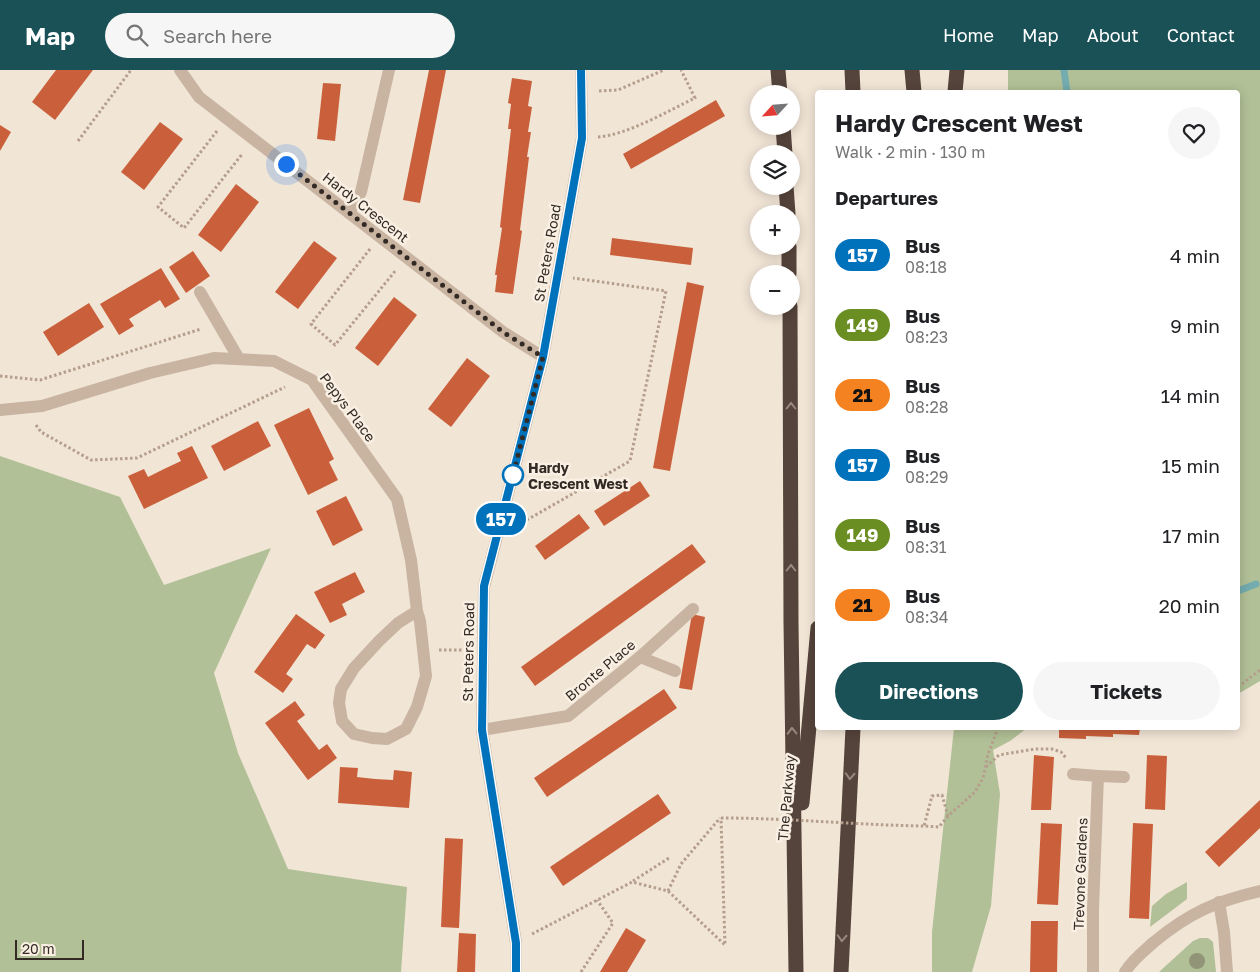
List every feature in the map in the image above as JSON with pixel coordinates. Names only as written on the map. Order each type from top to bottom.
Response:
[{"type":"highway","points":[[778,70],[779,85]]},
{"type":"highway","points":[[852,70],[853,90]]},
{"type":"highway","points":[[912,70],[914,90]]},
{"type":"highway","points":[[955,90],[957,70]]},
{"type":"highway","points":[[790,315],[790,622],[796,972]]},
{"type":"highway","name":"The Parkway","points":[[796,972],[799,844],[815,662]]},
{"type":"highway","points":[[841,972],[853,730]]},
{"type":"street","name":"Hardy Crescent","points":[[180,70],[199,97],[503,332],[543,357]]},
{"type":"street","points":[[349,213],[361,192],[389,70]]},
{"type":"street","name":"St Peters Road","points":[[516,972],[516,943],[482,730],[484,586],[543,357],[582,138],[581,70]]},
{"type":"street","points":[[200,292],[239,359]]},
{"type":"street","name":"Pepys Place","points":[[0,410],[42,406],[150,373],[214,358],[274,361],[312,380],[397,498],[411,560],[426,676],[417,707],[406,729],[387,739],[354,734],[342,722],[339,704],[341,689],[354,668],[379,641],[398,623],[417,611]]},
{"type":"street","name":"Bronte Place","points":[[482,730],[568,716],[640,657],[693,609]]},
{"type":"street","points":[[640,657],[675,671]]},
{"type":"street","points":[[1073,774],[1124,777]]},
{"type":"street","name":"Trevone Gardens","points":[[1093,972],[1093,909],[1098,776]]},
{"type":"street","points":[[1125,972],[1147,948],[1193,913],[1219,902],[1260,891]]},
{"type":"street","points":[[1219,902],[1224,932],[1227,972]]},
{"type":"path","points":[[78,141],[131,70]]},
{"type":"path","points":[[582,92],[618,90],[664,70]]},
{"type":"path","points":[[582,138],[609,137],[695,98],[681,70]]},
{"type":"path","points":[[227,119],[158,207],[184,228],[254,140]]},
{"type":"path","points":[[380,237],[311,324],[336,345],[406,257]]},
{"type":"path","points":[[497,536],[630,461],[666,291],[558,275]]},
{"type":"path","points":[[0,376],[40,380],[218,324]]},
{"type":"path","points":[[24,408],[41,432],[91,460],[137,458],[305,377]]},
{"type":"path","points":[[423,649],[483,650]]},
{"type":"path","points":[[1240,685],[1260,670]]},
{"type":"path","points":[[668,891],[681,864],[721,818],[770,818],[873,825],[939,827],[948,816],[975,792],[983,778],[988,754],[997,730]]},
{"type":"path","points":[[986,767],[999,755],[1052,748],[1061,752],[1070,762],[1073,774]]},
{"type":"path","points":[[924,826],[932,796],[942,795],[948,816]]},
{"type":"path","points":[[632,882],[668,891],[725,946],[721,818]]},
{"type":"path","points":[[516,943],[632,882],[669,858]]},
{"type":"path","points":[[581,972],[613,923],[597,900]]},
{"type":"green space","points":[[1008,70],[1260,70],[1260,681],[1240,693],[1240,90],[1008,90]]},
{"type":"green space","points":[[0,456],[120,497],[164,585],[271,548],[214,673],[238,753],[288,869],[407,887],[401,972],[0,972]]},
{"type":"green space","points":[[954,730],[1024,730],[1010,741],[993,750],[1000,794],[991,906],[972,972],[932,972],[932,932]]},
{"type":"green space","points":[[1187,882],[1187,899],[1150,927],[1152,906],[1166,894]]},
{"type":"green space","points":[[1200,938],[1208,938],[1213,942],[1216,972],[1159,972],[1193,941]]},
{"type":"building","points":[[56,70],[93,70],[55,120],[32,102]]},
{"type":"building","points":[[429,70],[446,70],[420,203],[403,200]]},
{"type":"building","points":[[512,78],[532,81],[528,106],[532,107],[528,132],[531,132],[527,157],[529,157],[520,230],[522,231],[513,294],[495,292],[497,275],[495,275],[502,228],[500,227],[511,129],[508,129],[511,104],[508,103]]},
{"type":"building","points":[[323,83],[341,84],[335,141],[317,139]]},
{"type":"building","points":[[716,100],[725,116],[631,169],[623,154]]},
{"type":"building","points":[[160,122],[183,139],[144,190],[121,172]]},
{"type":"building","points":[[0,125],[11,132],[0,151]]},
{"type":"building","points":[[236,184],[259,202],[221,252],[198,235]]},
{"type":"building","points":[[612,238],[693,248],[691,265],[610,255]]},
{"type":"building","points":[[314,241],[337,258],[298,309],[275,292]]},
{"type":"building","points":[[193,251],[210,276],[186,293],[169,267]]},
{"type":"building","points":[[161,268],[180,299],[165,308],[160,300],[129,319],[134,326],[119,335],[100,304]]},
{"type":"building","points":[[687,282],[704,286],[670,471],[653,468]]},
{"type":"building","points":[[394,297],[417,315],[378,366],[355,348]]},
{"type":"building","points":[[89,303],[104,327],[58,356],[43,332]]},
{"type":"building","points":[[467,358],[490,376],[451,427],[428,409]]},
{"type":"building","points":[[309,408],[334,459],[329,462],[338,480],[308,495],[274,425]]},
{"type":"building","points":[[258,421],[271,446],[224,471],[211,446]]},
{"type":"building","points":[[192,446],[208,478],[144,509],[128,476],[144,469],[148,477],[181,461],[177,453]]},
{"type":"building","points":[[640,481],[650,496],[604,526],[594,511]]},
{"type":"building","points":[[346,496],[363,530],[333,546],[316,511]]},
{"type":"building","points":[[579,514],[590,528],[545,560],[535,546]]},
{"type":"building","points":[[692,544],[706,562],[535,686],[521,667]]},
{"type":"building","points":[[355,572],[365,592],[342,604],[347,615],[330,623],[314,592]]},
{"type":"building","points":[[296,614],[325,635],[315,649],[307,644],[286,674],[293,679],[283,693],[254,672]]},
{"type":"building","points":[[692,614],[705,617],[692,690],[679,688]]},
{"type":"building","points":[[664,689],[677,708],[547,797],[534,778]]},
{"type":"building","points":[[295,701],[305,715],[297,721],[319,750],[327,744],[337,758],[308,780],[265,723]]},
{"type":"building","points":[[1059,730],[1140,730],[1139,735],[1113,734],[1113,737],[1086,736],[1086,739],[1059,738]]},
{"type":"building","points":[[1034,755],[1054,757],[1051,810],[1031,810]]},
{"type":"building","points":[[1147,755],[1167,756],[1165,810],[1145,809]]},
{"type":"building","points":[[340,767],[358,768],[357,777],[375,779],[393,780],[394,770],[412,772],[409,808],[338,803]]},
{"type":"building","points":[[658,794],[671,813],[563,886],[550,867]]},
{"type":"building","points":[[1260,800],[1260,828],[1219,867],[1205,852]]},
{"type":"building","points":[[1041,823],[1062,824],[1058,905],[1037,904]]},
{"type":"building","points":[[1133,823],[1153,824],[1149,919],[1129,918]]},
{"type":"building","points":[[445,838],[463,839],[459,928],[441,927]]},
{"type":"building","points":[[1031,921],[1058,921],[1057,972],[1030,972]]},
{"type":"building","points":[[626,928],[646,940],[627,972],[600,972]]},
{"type":"building","points":[[459,933],[476,934],[475,972],[457,972]]},
{"type":"waterway","points":[[1064,70],[1067,90]]},
{"type":"waterway","points":[[1240,590],[1256,584]]},
{"type":"bus line","name":"157","points":[[516,972],[516,943],[482,730],[484,586],[543,357],[582,138],[581,70]]},
{"type":"place","name":"Hardy Crescent West","points":[[513,475]]},
{"type":"route","points":[[286,164],[503,332],[543,357],[512,479],[513,475]]}]
